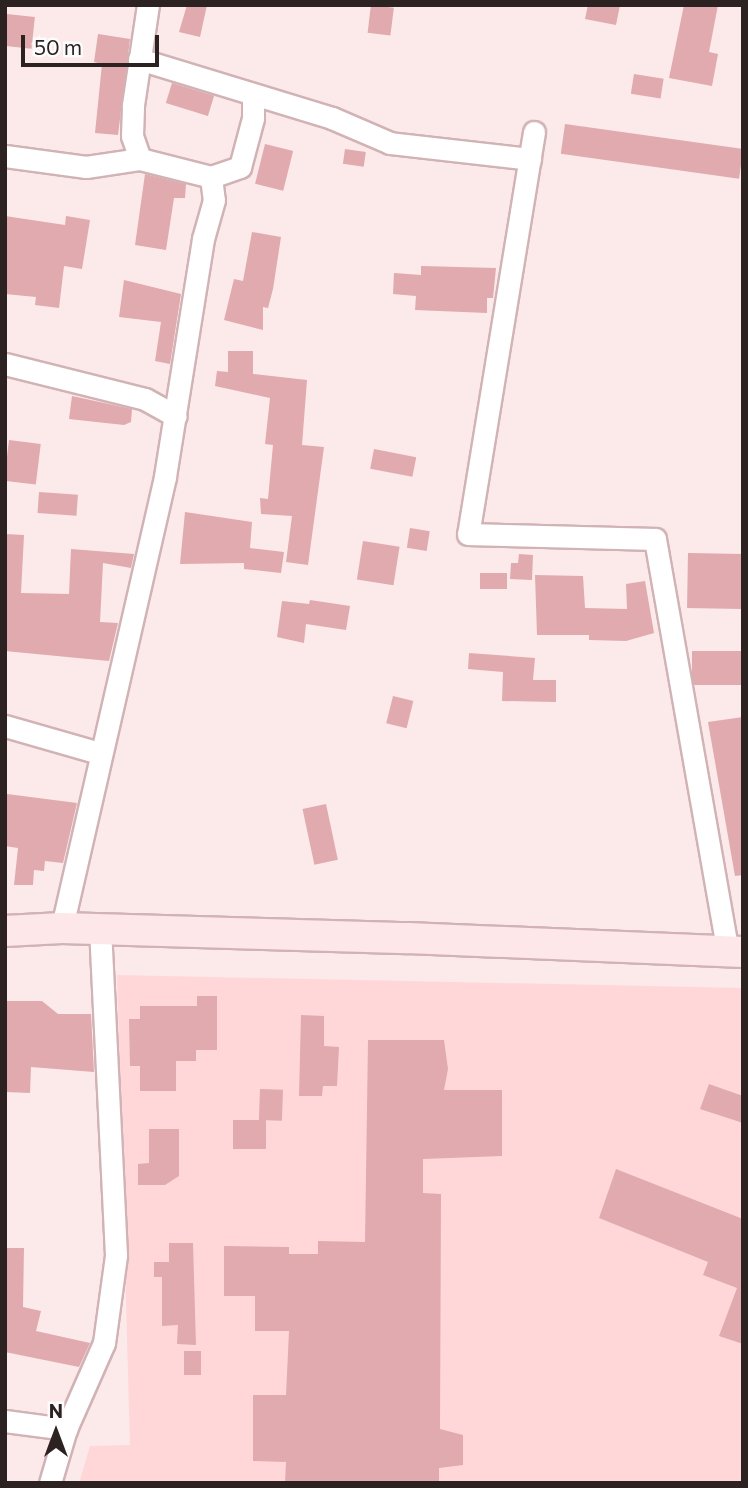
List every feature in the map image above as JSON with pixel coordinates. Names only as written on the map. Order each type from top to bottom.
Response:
[{"type":"street","points":[[140,159],[132,136],[139,59],[148,5]]},
{"type":"street","points":[[139,59],[332,118],[390,143],[530,159]]},
{"type":"street","points":[[5,156],[86,167],[140,159],[211,177],[240,167],[253,118],[253,95]]},
{"type":"street","points":[[5,931],[100,929],[735,952],[655,538],[468,534],[534,132]]},
{"type":"street","points":[[62,928],[176,416],[203,239],[211,220],[211,177]]},
{"type":"street","points":[[5,363],[145,399],[176,416]]},
{"type":"street","points":[[5,726],[99,754]]},
{"type":"street","points":[[50,1483],[66,1429],[104,1343],[116,1255],[100,929]]},
{"type":"street","points":[[5,1421],[66,1429]]},
{"type":"shaded area","points":[[117,975],[743,988],[743,1483],[79,1483],[90,1446],[130,1445]]},
{"type":"building","points":[[187,5],[207,5],[200,37],[179,32]]},
{"type":"building","points":[[371,5],[394,8],[390,36],[368,33]]},
{"type":"building","points":[[588,5],[620,5],[616,25],[585,19]]},
{"type":"building","points":[[684,5],[718,5],[709,52],[718,54],[712,86],[669,78]]},
{"type":"building","points":[[7,14],[35,17],[32,49],[5,46]]},
{"type":"building","points":[[98,34],[130,39],[118,135],[95,133],[102,64],[94,62]]},
{"type":"building","points":[[634,74],[664,79],[661,98],[631,94]]},
{"type":"building","points":[[172,83],[214,96],[208,116],[166,103]]},
{"type":"building","points":[[565,124],[743,149],[739,179],[561,154]]},
{"type":"building","points":[[265,144],[293,151],[283,191],[255,184]]},
{"type":"building","points":[[345,149],[366,152],[364,167],[343,164]]},
{"type":"building","points":[[145,174],[186,184],[185,198],[174,198],[166,250],[135,245]]},
{"type":"building","points":[[5,216],[65,225],[66,216],[90,220],[82,269],[64,266],[59,308],[35,305],[36,297],[5,294]]},
{"type":"building","points":[[252,232],[281,237],[273,289],[268,308],[263,307],[263,330],[224,320],[234,279],[243,281]]},
{"type":"building","points":[[421,266],[496,268],[493,298],[487,298],[487,313],[415,310],[416,296],[393,294],[394,273],[421,275]]},
{"type":"building","points":[[124,280],[181,294],[170,364],[155,361],[161,322],[119,317]]},
{"type":"building","points":[[228,351],[253,351],[253,374],[307,380],[302,445],[324,447],[308,565],[286,562],[292,516],[261,514],[260,498],[268,499],[273,445],[265,444],[270,398],[215,386],[217,371],[228,372]]},
{"type":"building","points":[[72,396],[132,409],[131,422],[124,425],[69,419]]},
{"type":"building","points":[[9,440],[41,444],[36,485],[5,481]]},
{"type":"building","points":[[374,449],[416,457],[412,477],[370,469]]},
{"type":"building","points":[[39,492],[78,495],[76,516],[38,513]]},
{"type":"building","points":[[185,512],[252,522],[250,548],[284,552],[281,573],[244,569],[244,563],[180,564]]},
{"type":"building","points":[[410,528],[430,531],[427,551],[407,548]]},
{"type":"building","points":[[5,534],[24,535],[21,593],[69,594],[71,549],[134,554],[131,568],[103,563],[100,622],[118,623],[109,661],[5,651]]},
{"type":"building","points":[[363,541],[400,547],[393,585],[357,580]]},
{"type":"building","points":[[688,553],[743,554],[742,609],[687,608]]},
{"type":"building","points":[[519,554],[533,555],[532,580],[510,579],[511,563],[518,563]]},
{"type":"building","points":[[480,573],[507,573],[507,589],[480,589]]},
{"type":"building","points":[[535,575],[583,576],[585,608],[627,609],[626,584],[645,581],[654,633],[626,641],[589,640],[589,635],[537,635]]},
{"type":"building","points":[[310,600],[350,606],[346,630],[306,624],[304,643],[277,637],[282,601],[309,604]]},
{"type":"building","points":[[692,651],[743,651],[743,685],[692,685]]},
{"type":"building","points":[[469,653],[535,658],[533,680],[556,680],[556,702],[502,701],[503,672],[468,669]]},
{"type":"building","points":[[393,696],[413,701],[407,728],[386,723]]},
{"type":"building","points":[[743,717],[743,875],[735,876],[708,722]]},
{"type":"building","points":[[7,794],[77,803],[63,863],[45,861],[44,871],[34,870],[33,885],[14,885],[18,848],[5,846]]},
{"type":"building","points":[[326,804],[338,860],[314,865],[303,809]]},
{"type":"building","points":[[197,996],[217,996],[217,1050],[196,1050],[196,1061],[176,1061],[176,1091],[140,1091],[140,1066],[130,1066],[129,1019],[140,1019],[140,1006],[197,1006]]},
{"type":"building","points":[[5,1001],[42,1001],[58,1014],[91,1014],[94,1072],[31,1067],[30,1093],[5,1092]]},
{"type":"building","points":[[301,1015],[324,1016],[324,1046],[339,1047],[337,1086],[323,1086],[322,1096],[299,1096]]},
{"type":"building","points":[[368,1040],[444,1040],[448,1069],[444,1090],[502,1090],[502,1156],[423,1159],[423,1193],[441,1194],[440,1429],[463,1435],[463,1465],[439,1468],[439,1483],[285,1483],[286,1462],[253,1461],[253,1395],[286,1395],[289,1331],[255,1331],[255,1296],[224,1296],[224,1246],[289,1247],[289,1254],[318,1254],[318,1241],[365,1242]]},
{"type":"building","points":[[709,1084],[743,1096],[743,1123],[700,1109]]},
{"type":"building","points":[[260,1089],[283,1090],[282,1121],[259,1120]]},
{"type":"building","points":[[233,1120],[266,1120],[266,1149],[233,1149]]},
{"type":"building","points":[[149,1129],[179,1129],[179,1176],[165,1185],[138,1185],[138,1164],[149,1163]]},
{"type":"building","points":[[616,1169],[743,1219],[743,1344],[719,1336],[737,1288],[703,1275],[708,1262],[599,1218]]},
{"type":"building","points":[[169,1243],[193,1243],[196,1345],[177,1344],[178,1325],[162,1326],[162,1277],[154,1277],[154,1262],[169,1262]]},
{"type":"building","points":[[5,1248],[24,1248],[23,1307],[41,1311],[36,1331],[90,1343],[79,1367],[5,1352]]},
{"type":"building","points":[[184,1351],[201,1351],[201,1375],[184,1375]]}]
